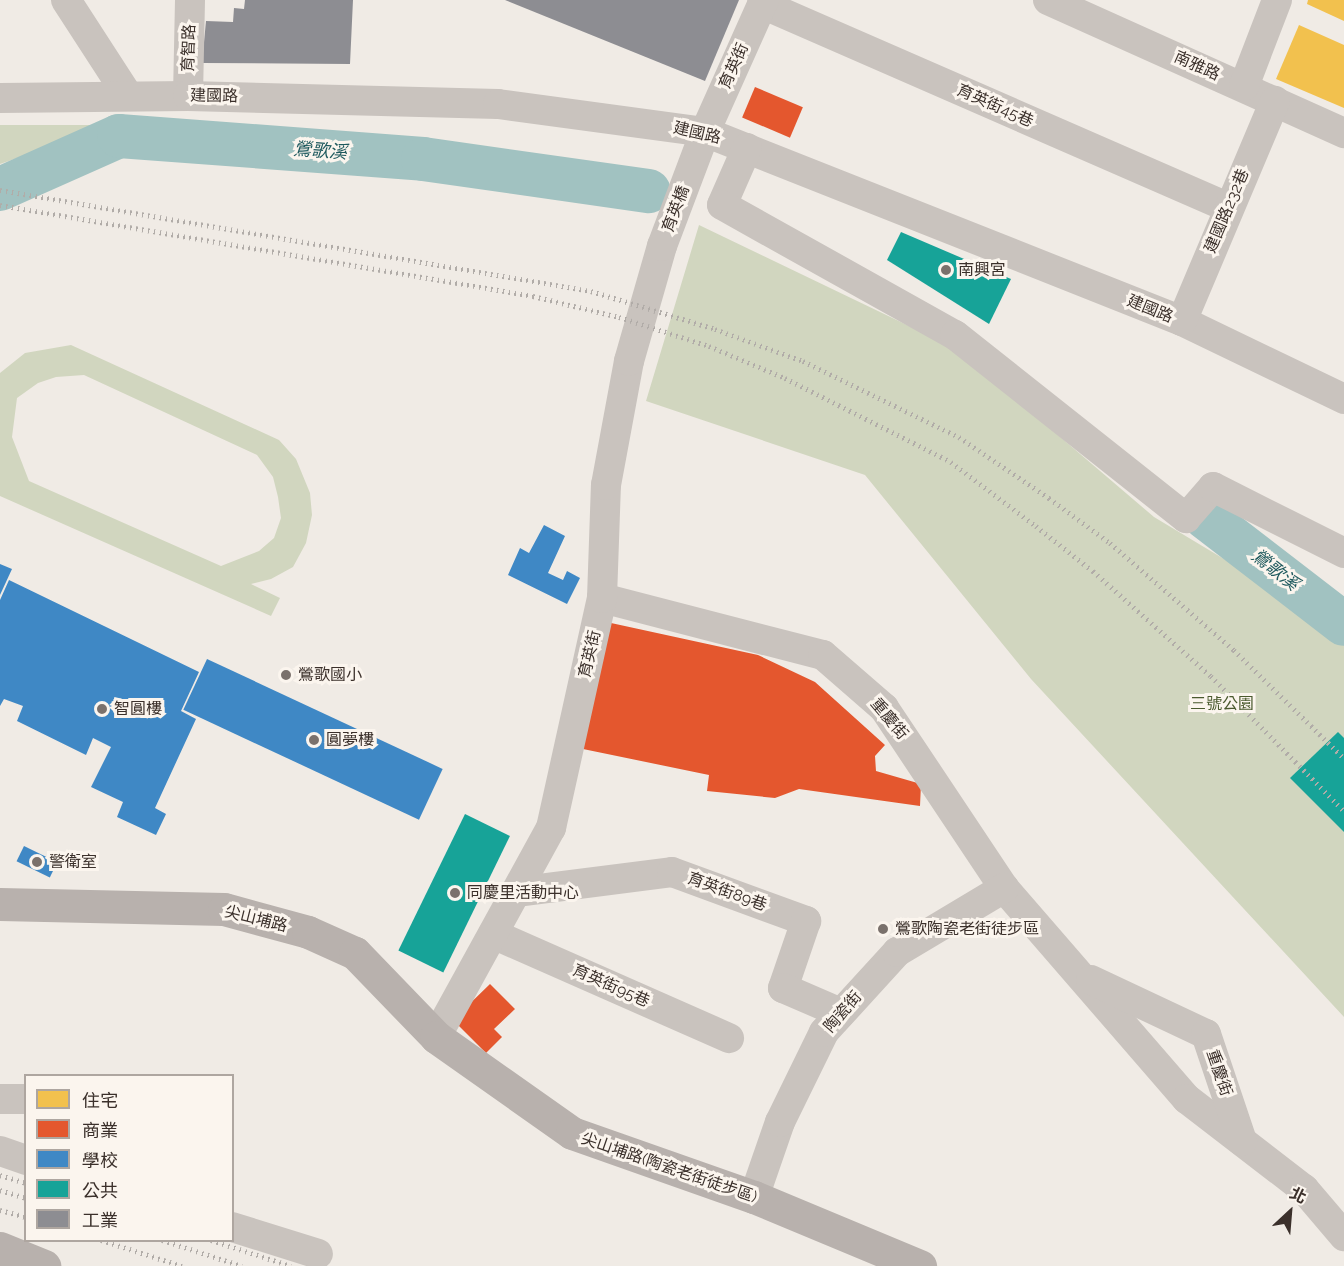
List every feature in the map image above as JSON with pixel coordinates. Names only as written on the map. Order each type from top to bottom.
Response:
[{"type":"main road","name":"尖山埔路","points":[[0,904],[224,909],[308,932],[355,953],[436,1037]]},
{"type":"main road","name":"尖山埔路(陶瓷老街徒步區)","points":[[436,1037],[572,1133],[754,1197],[920,1266]]},
{"type":"main road","points":[[0,1248],[44,1266]]},
{"type":"street","points":[[66,0],[128,96]]},
{"type":"street","name":"育智路","points":[[188,96],[190,0]]},
{"type":"street","name":"南雅路","points":[[1048,0],[1244,86],[1344,133]]},
{"type":"street","points":[[1244,86],[1277,0]]},
{"type":"street","name":"育英街","points":[[690,173],[705,132],[763,2]]},
{"type":"street","name":"育英街45巷","points":[[763,2],[1227,207]]},
{"type":"street","name":"建國路","points":[[0,98],[188,96],[498,104],[705,132],[1182,321],[1344,399]]},
{"type":"street","name":"建國路232巷","points":[[1182,321],[1227,207],[1275,101]]},
{"type":"street","points":[[747,148],[722,205],[955,334],[1186,518],[1213,488],[1344,553]]},
{"type":"street","name":"育英橋","points":[[662,246],[690,173]]},
{"type":"street","name":"育英街","points":[[436,1037],[551,828],[602,598],[606,485],[628,361],[662,246]]},
{"type":"street","name":"重慶街","points":[[602,598],[822,655],[884,708],[1004,888],[1187,1099],[1304,1189],[1344,1236]]},
{"type":"street","name":"育英街89巷","points":[[516,892],[672,872],[806,921],[783,988],[841,1013]]},
{"type":"street","name":"陶瓷街","points":[[754,1197],[780,1122],[824,1032],[897,951],[1004,888]]},
{"type":"street","name":"育英街95巷","points":[[493,934],[729,1038]]},
{"type":"street","name":"重慶街","points":[[1081,975],[1206,1034],[1242,1142]]},
{"type":"street","points":[[0,1099],[24,1099]]},
{"type":"street","points":[[0,1151],[24,1159]]},
{"type":"street","points":[[234,1228],[318,1254]]},
{"type":"green space","points":[[0,125],[113,125],[0,164]]},
{"type":"green space","name":"三號公園","points":[[699,225],[957,349],[1154,517],[1264,583],[1344,644],[1344,1017],[1031,679],[865,475],[646,401]]},
{"type":"green space","points":[[71,345],[279,440],[296,459],[310,493],[312,515],[306,543],[293,567],[271,579],[251,584],[280,598],[271,616],[0,496],[0,373],[25,353]],"holes":[[[84,375],[257,455],[273,477],[281,518],[274,538],[259,551],[221,566],[29,481],[12,437],[17,398],[38,383],[56,377]]]},
{"type":"building: 住宅","points":[[1308,0],[1344,0],[1344,21],[1307,4]]},
{"type":"building: 住宅","points":[[1299,25],[1344,45],[1344,108],[1276,79]]},
{"type":"building: 商業","points":[[755,87],[803,107],[790,138],[742,117]]},
{"type":"building: 商業","points":[[611,623],[758,655],[815,682],[885,745],[875,756],[876,771],[921,784],[920,806],[799,789],[775,798],[707,791],[709,775],[583,749]]},
{"type":"building: 商業","points":[[490,984],[515,1009],[494,1029],[502,1037],[486,1053],[453,1020]]},
{"type":"building: 學校","points":[[544,525],[565,536],[548,573],[563,580],[567,571],[580,578],[567,604],[508,575],[520,548],[529,553]]},
{"type":"building: 學校","points":[[0,564],[12,569],[0,595]]},
{"type":"building: 學校","name":"智圓樓","points":[[9,580],[199,672],[181,711],[196,719],[155,808],[166,814],[156,835],[117,817],[123,802],[91,787],[111,747],[93,738],[86,755],[17,721],[23,706],[4,699],[0,706],[0,600]]},
{"type":"building: 學校","name":"圓夢樓","points":[[207,659],[443,769],[419,820],[183,710]]},
{"type":"building: 學校","name":"警衛室","points":[[24,846],[57,862],[50,877],[17,861]]},
{"type":"building: 公共","name":"南興宮","points":[[901,232],[1011,279],[989,324],[887,260]]},
{"type":"building: 公共","points":[[1338,732],[1344,738],[1344,832],[1290,778]]},
{"type":"building: 公共","name":"同慶里活動中心","points":[[465,814],[510,836],[443,973],[398,951]]},
{"type":"building: 工業","points":[[245,0],[353,0],[350,64],[202,63],[206,21],[233,22],[234,8],[244,9]]},
{"type":"building: 工業","points":[[505,0],[739,0],[705,81]]},
{"type":"waterway","name":"鶯歌溪","points":[[0,189],[119,136],[423,159],[649,191]]},
{"type":"waterway","name":"鶯歌溪","points":[[1205,517],[1344,624]]},
{"type":"railway","points":[[0,190],[591,291],[715,329],[803,361],[959,437],[1049,498],[1110,543],[1234,650],[1344,758]]},
{"type":"railway","points":[[0,205],[533,296],[619,317],[709,346],[785,378],[951,462],[1036,526],[1093,571],[1211,676],[1344,811]]},
{"type":"railway","points":[[0,1175],[24,1182]]},
{"type":"railway","points":[[0,1190],[24,1197]]},
{"type":"railway","points":[[0,1210],[24,1216]]},
{"type":"railway","points":[[107,1242],[182,1266]]},
{"type":"railway","points":[[168,1242],[242,1266]]},
{"type":"railway","points":[[217,1242],[291,1266]]},
{"type":"place","name":"南興宮","points":[[946,270]]},
{"type":"place","name":"鶯歌國小","points":[[286,675]]},
{"type":"place","name":"智圓樓","points":[[102,709]]},
{"type":"place","name":"圓夢樓","points":[[314,740]]},
{"type":"place","name":"警衛室","points":[[37,862]]},
{"type":"place","name":"同慶里活動中心","points":[[455,893]]},
{"type":"place","name":"鶯歌陶瓷老街徒步區","points":[[883,929]]}]
